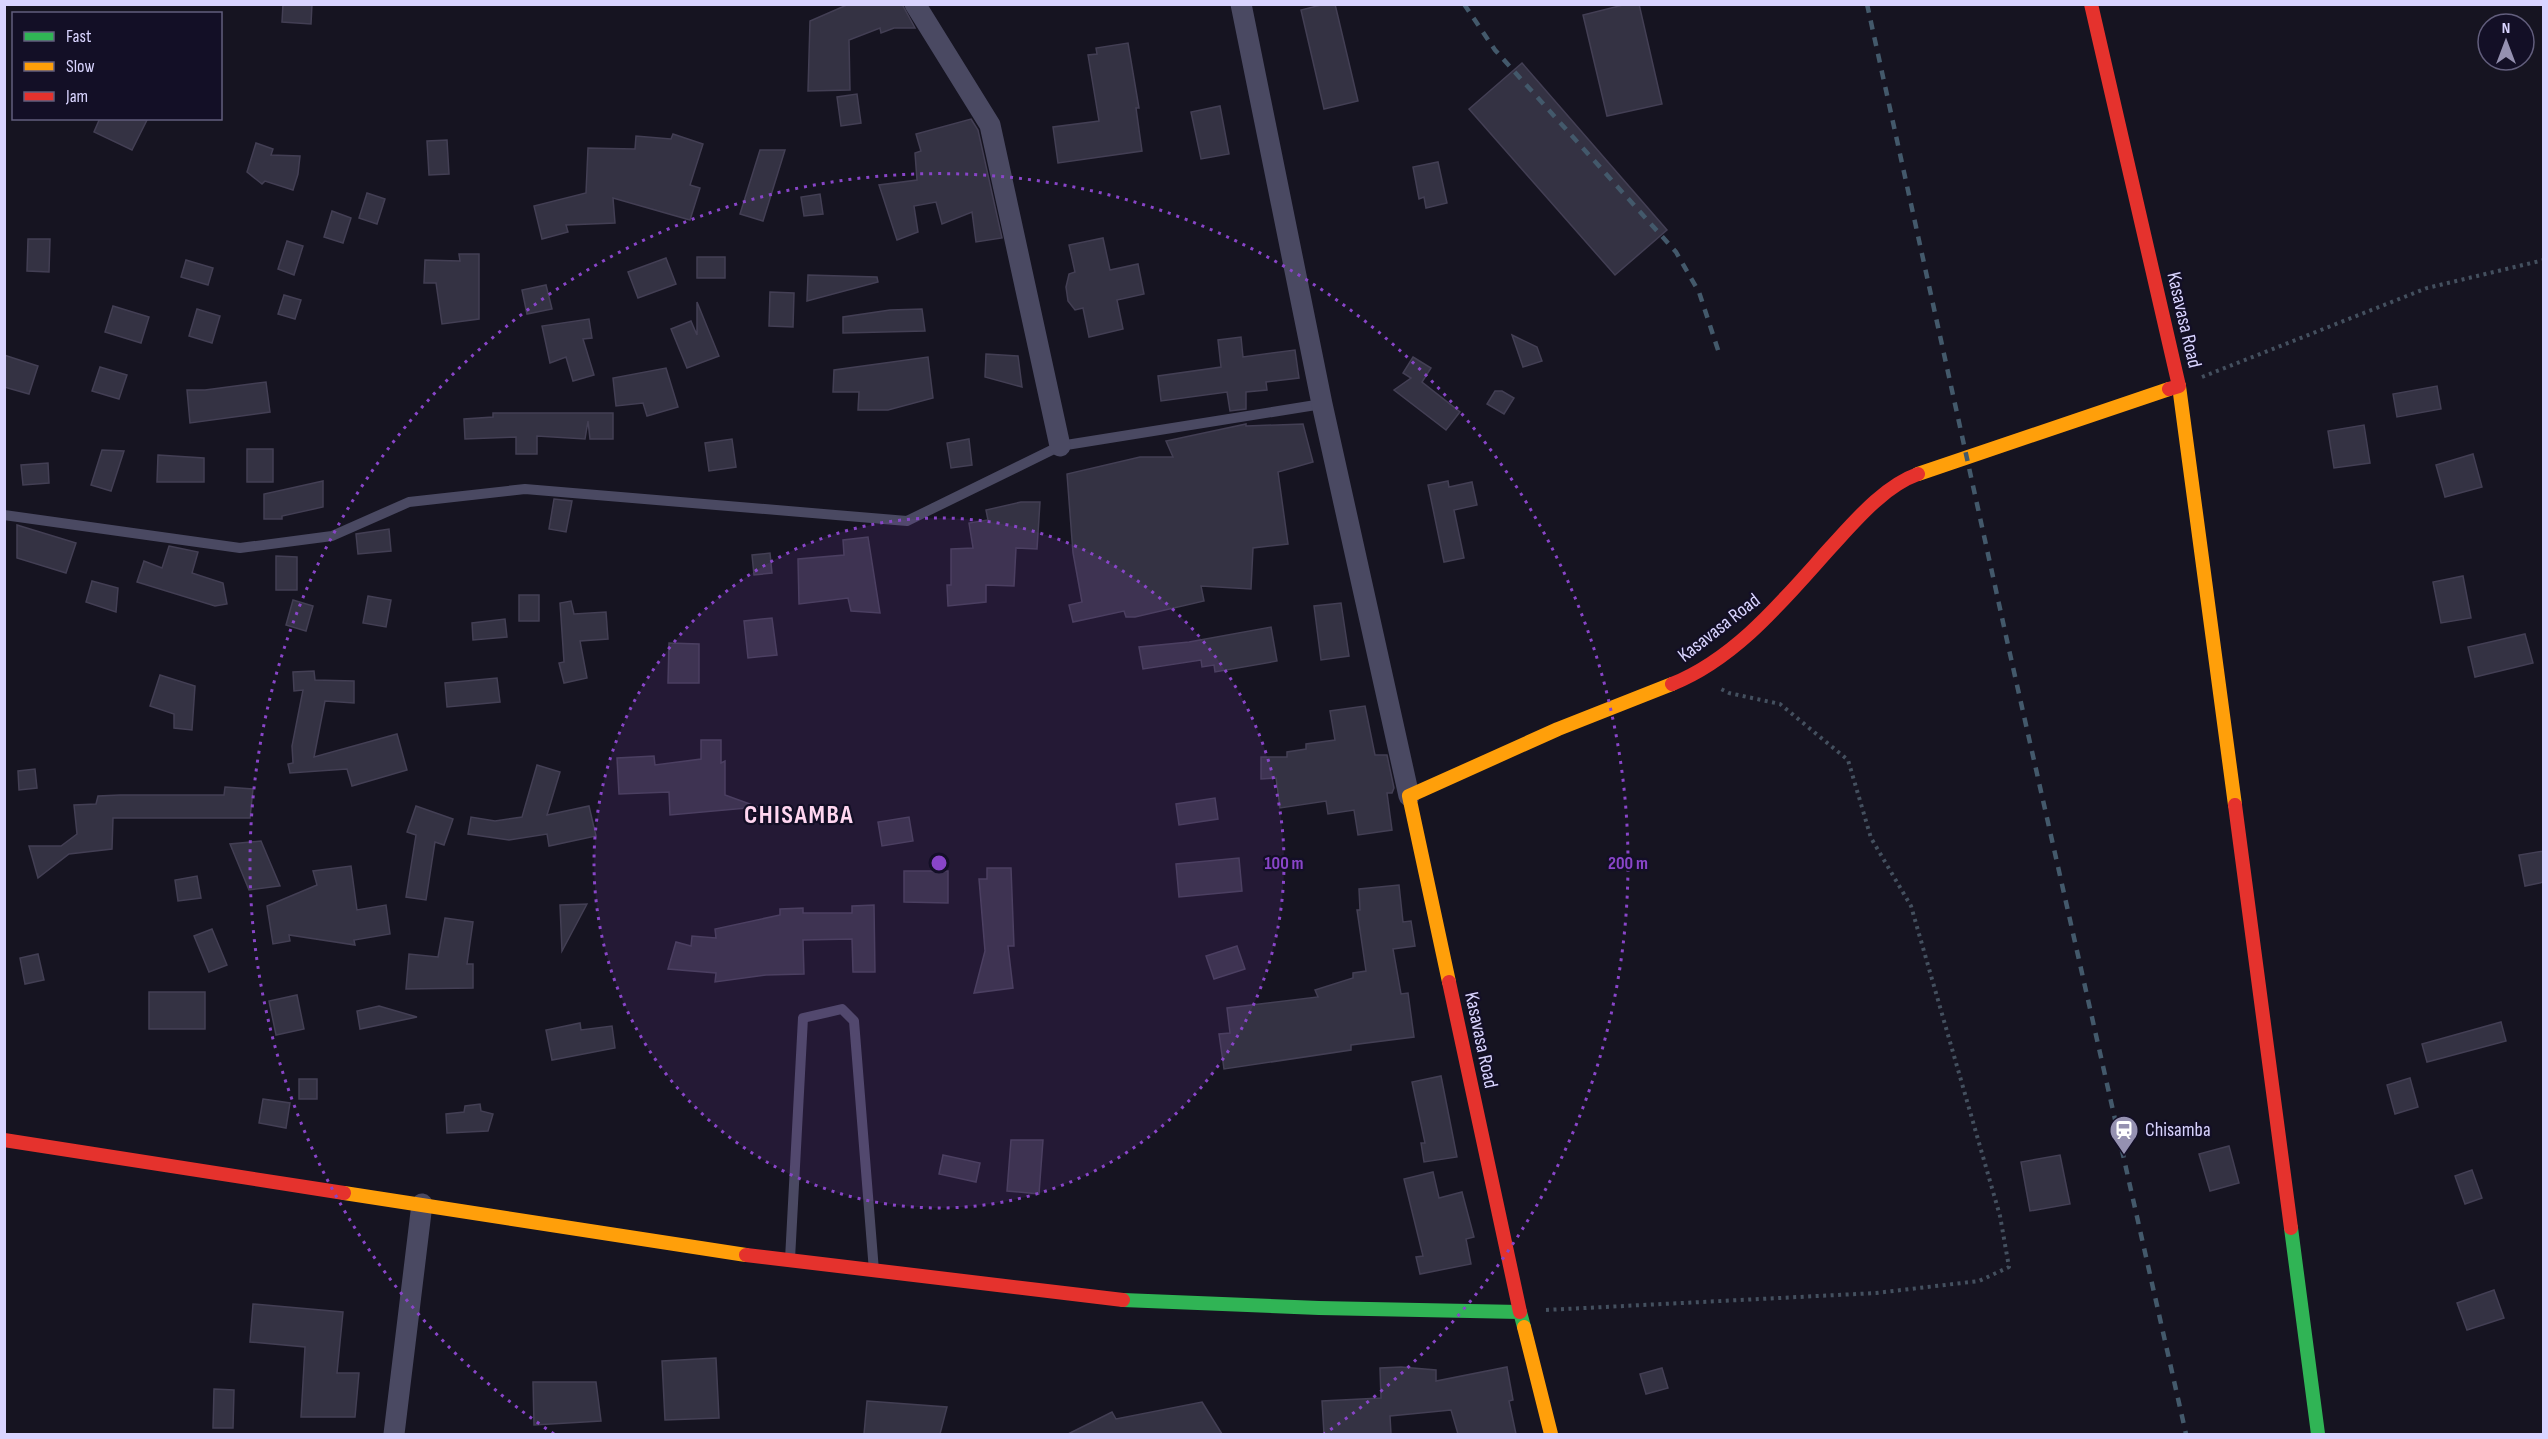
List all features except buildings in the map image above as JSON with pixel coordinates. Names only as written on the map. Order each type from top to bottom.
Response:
[{"type":"street","points":[[915,4],[990,125],[1060,446]]},
{"type":"street","points":[[1241,4],[1322,404],[1409,796]]},
{"type":"street","name":"Kasavasa Road","points":[[1551,1434],[1520,1312],[1409,796],[1558,729],[1694,675],[1767,619],[1860,515],[1906,478],[2179,386],[2091,4]]},
{"type":"street","points":[[2179,386],[2318,1434]]},
{"type":"street","points":[[4,1140],[790,1262],[1111,1299],[1319,1308],[1520,1312]]},
{"type":"street","points":[[394,1434],[422,1204]]},
{"type":"lane","points":[[4,515],[240,548],[332,536],[409,502],[525,489],[907,521],[1060,446],[1322,404]]},
{"type":"lane","points":[[790,1262],[803,1018],[842,1009],[854,1021],[874,1272]]},
{"type":"path","points":[[2179,386],[2427,288],[2544,260]]},
{"type":"path","points":[[1520,1312],[1876,1293],[1979,1281],[2009,1267],[2000,1216],[1911,906],[1871,838],[1848,760],[1780,704],[1729,693],[1694,675]]},
{"type":"railway","points":[[1464,4],[1495,50],[1676,252],[1699,292],[1719,353]]},
{"type":"railway","points":[[1867,4],[2010,654],[2186,1434]]},
{"type":"traffic: fast","points":[[2291,1228],[2318,1434]]},
{"type":"traffic: fast","points":[[1123,1300],[1319,1308],[1520,1312],[1524,1327]]},
{"type":"traffic: slow","points":[[2179,386],[2235,805]]},
{"type":"traffic: slow","points":[[1918,474],[2169,389]]},
{"type":"traffic: slow","points":[[1449,982],[1409,796],[1558,729],[1672,684]]},
{"type":"traffic: slow","points":[[344,1193],[746,1255]]},
{"type":"traffic: slow","points":[[1524,1327],[1551,1434]]},
{"type":"traffic: jam","points":[[2091,4],[2179,386],[2169,389]]},
{"type":"traffic: jam","points":[[1672,684],[1696,673],[1739,643],[1778,606],[1871,505],[1893,487],[1918,474]]},
{"type":"traffic: jam","points":[[2235,805],[2291,1228]]},
{"type":"traffic: jam","points":[[1449,982],[1520,1312]]},
{"type":"traffic: jam","points":[[4,1140],[344,1193]]},
{"type":"traffic: jam","points":[[746,1255],[1123,1300]]},
{"type":"place","name":"Chisamba","points":[[2124,1156]]},
{"type":"district","name":"CHISAMBA","points":[[799,815]]}]
